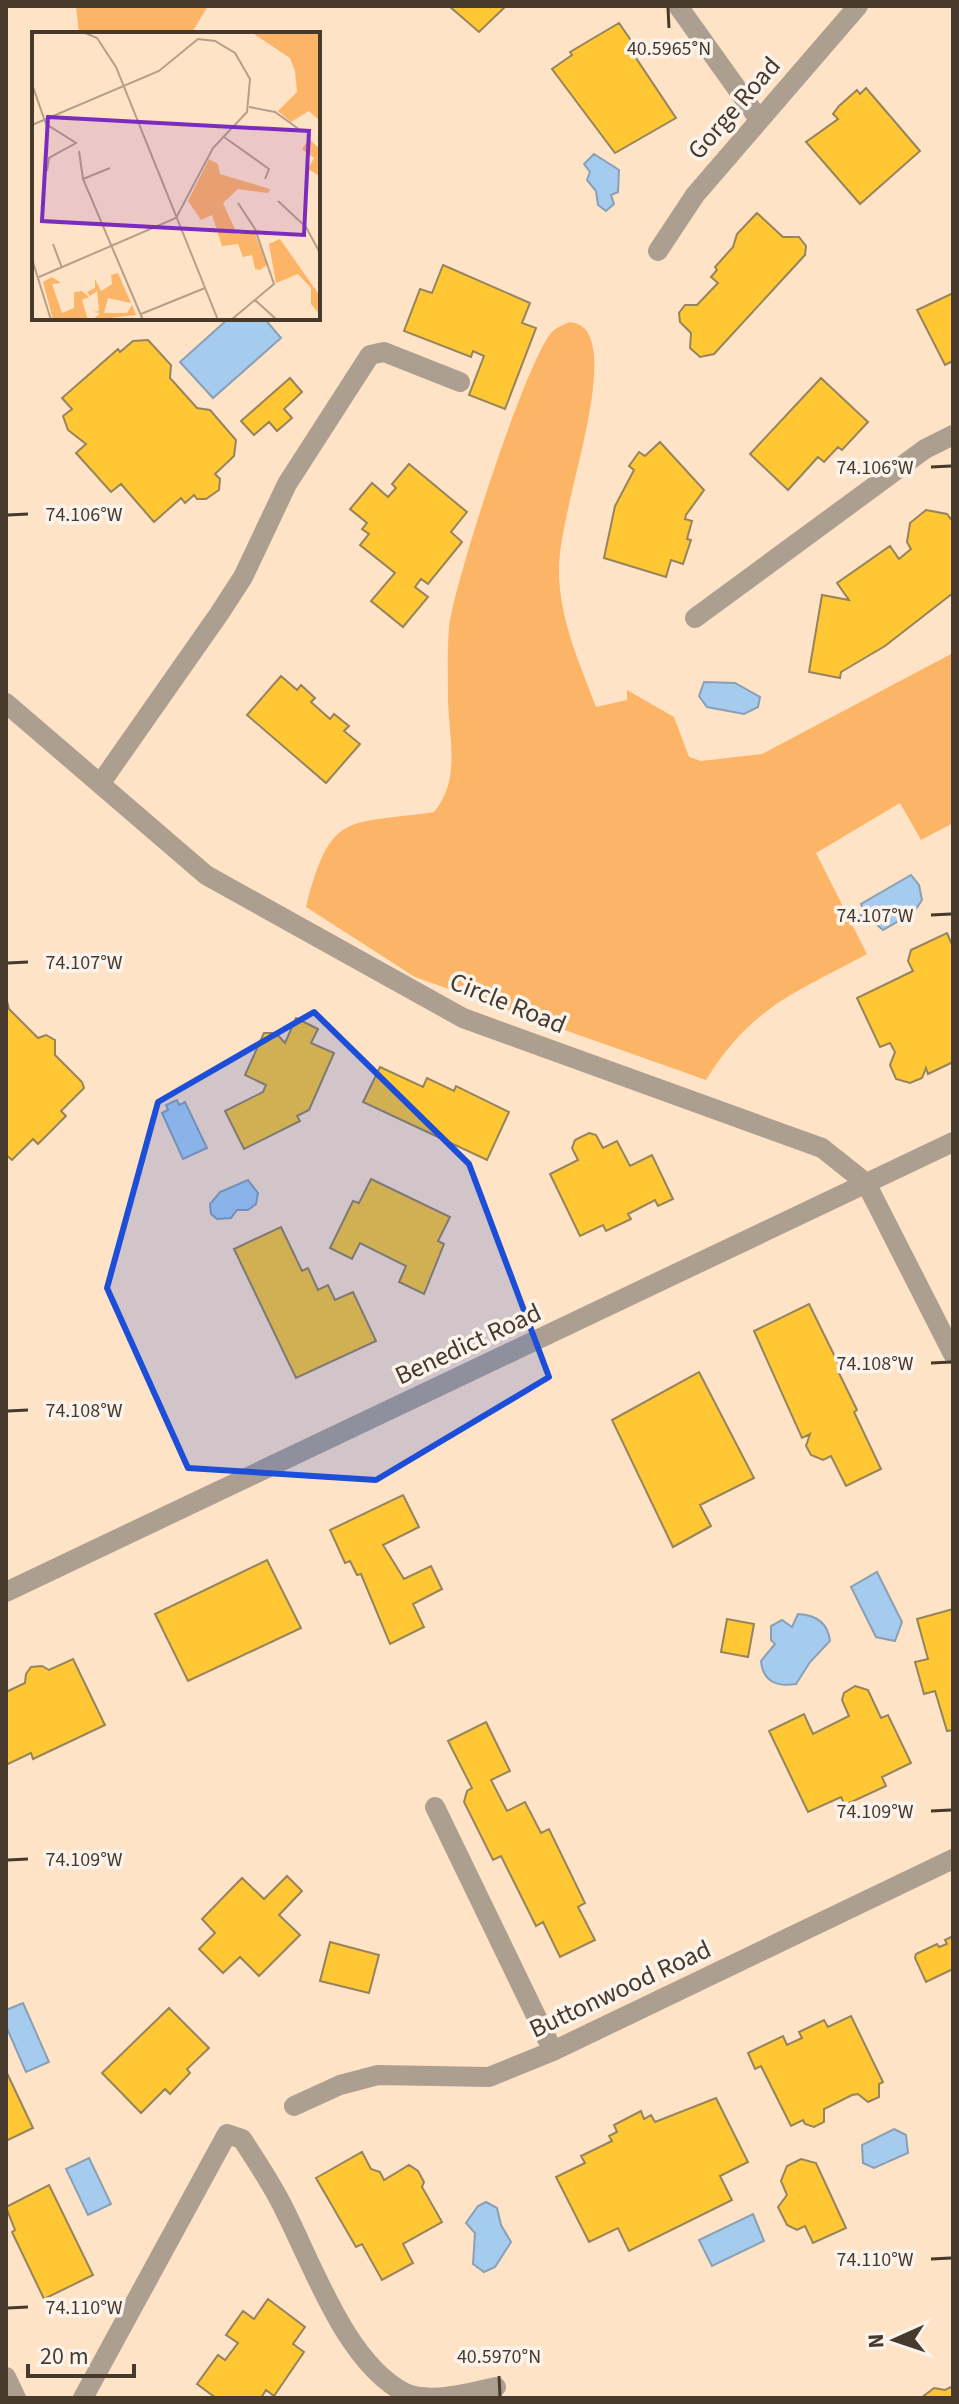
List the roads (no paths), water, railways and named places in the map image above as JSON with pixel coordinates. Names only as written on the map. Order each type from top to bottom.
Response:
[{"type":"street","points":[[678,6],[758,118]]},
{"type":"street","name":"Gorge Road","points":[[658,251],[695,195],[758,118],[858,6]]},
{"type":"street","points":[[100,784],[243,577],[287,484],[370,355],[376,351],[384,352],[460,382]]},
{"type":"street","points":[[695,618],[925,449],[953,435]]},
{"type":"street","name":"Circle Road","points":[[6,703],[206,875],[463,1018],[822,1148],[866,1183],[953,1354]]},
{"type":"street","name":"Benedict Road","points":[[6,1592],[953,1142]]},
{"type":"street","points":[[435,1807],[553,2051]]},
{"type":"street","name":"Buttonwood Road","points":[[294,2106],[340,2085],[378,2075],[489,2077],[553,2051],[953,1859]]},
{"type":"street","points":[[83,2398],[227,2134],[242,2139],[279,2199],[347,2333],[376,2370],[407,2394],[448,2397],[496,2387]]},
{"type":"street","points":[[6,2377],[16,2398]]},
{"type":"water","points":[[594,154],[619,170],[618,192],[611,195],[614,204],[606,211],[598,205],[596,191],[587,180],[590,172],[584,164]]},
{"type":"water","points":[[227,320],[266,320],[281,338],[213,398],[180,362]]},
{"type":"water","points":[[704,682],[735,683],[760,697],[758,707],[744,714],[707,707],[699,696]]},
{"type":"water","points":[[911,875],[919,885],[922,900],[914,912],[883,930],[868,917],[858,918],[864,912],[861,904]]},
{"type":"water","points":[[177,1100],[179,1105],[185,1102],[207,1148],[183,1159],[162,1113],[168,1110],[166,1105]]},
{"type":"water","points":[[248,1180],[258,1193],[256,1204],[248,1210],[237,1210],[231,1218],[217,1219],[211,1214],[210,1204],[220,1192]]},
{"type":"water","points":[[877,1572],[902,1622],[895,1641],[876,1637],[851,1587]]},
{"type":"water","points":[[798,1614],[820,1621],[827,1629],[830,1641],[810,1662],[796,1684],[777,1684],[765,1674],[761,1661],[775,1644],[771,1640],[771,1626],[782,1620],[792,1627]]},
{"type":"water","points":[[23,2003],[49,2062],[26,2072],[6,2026],[6,2010]]},
{"type":"water","points":[[894,2129],[906,2135],[908,2153],[874,2168],[863,2163],[862,2145]]},
{"type":"water","points":[[89,2158],[111,2204],[88,2215],[66,2169]]},
{"type":"water","points":[[486,2202],[497,2208],[501,2225],[511,2242],[495,2267],[484,2272],[473,2264],[475,2233],[466,2223],[478,2206]]},
{"type":"water","points":[[753,2214],[764,2241],[712,2266],[699,2240]]}]
